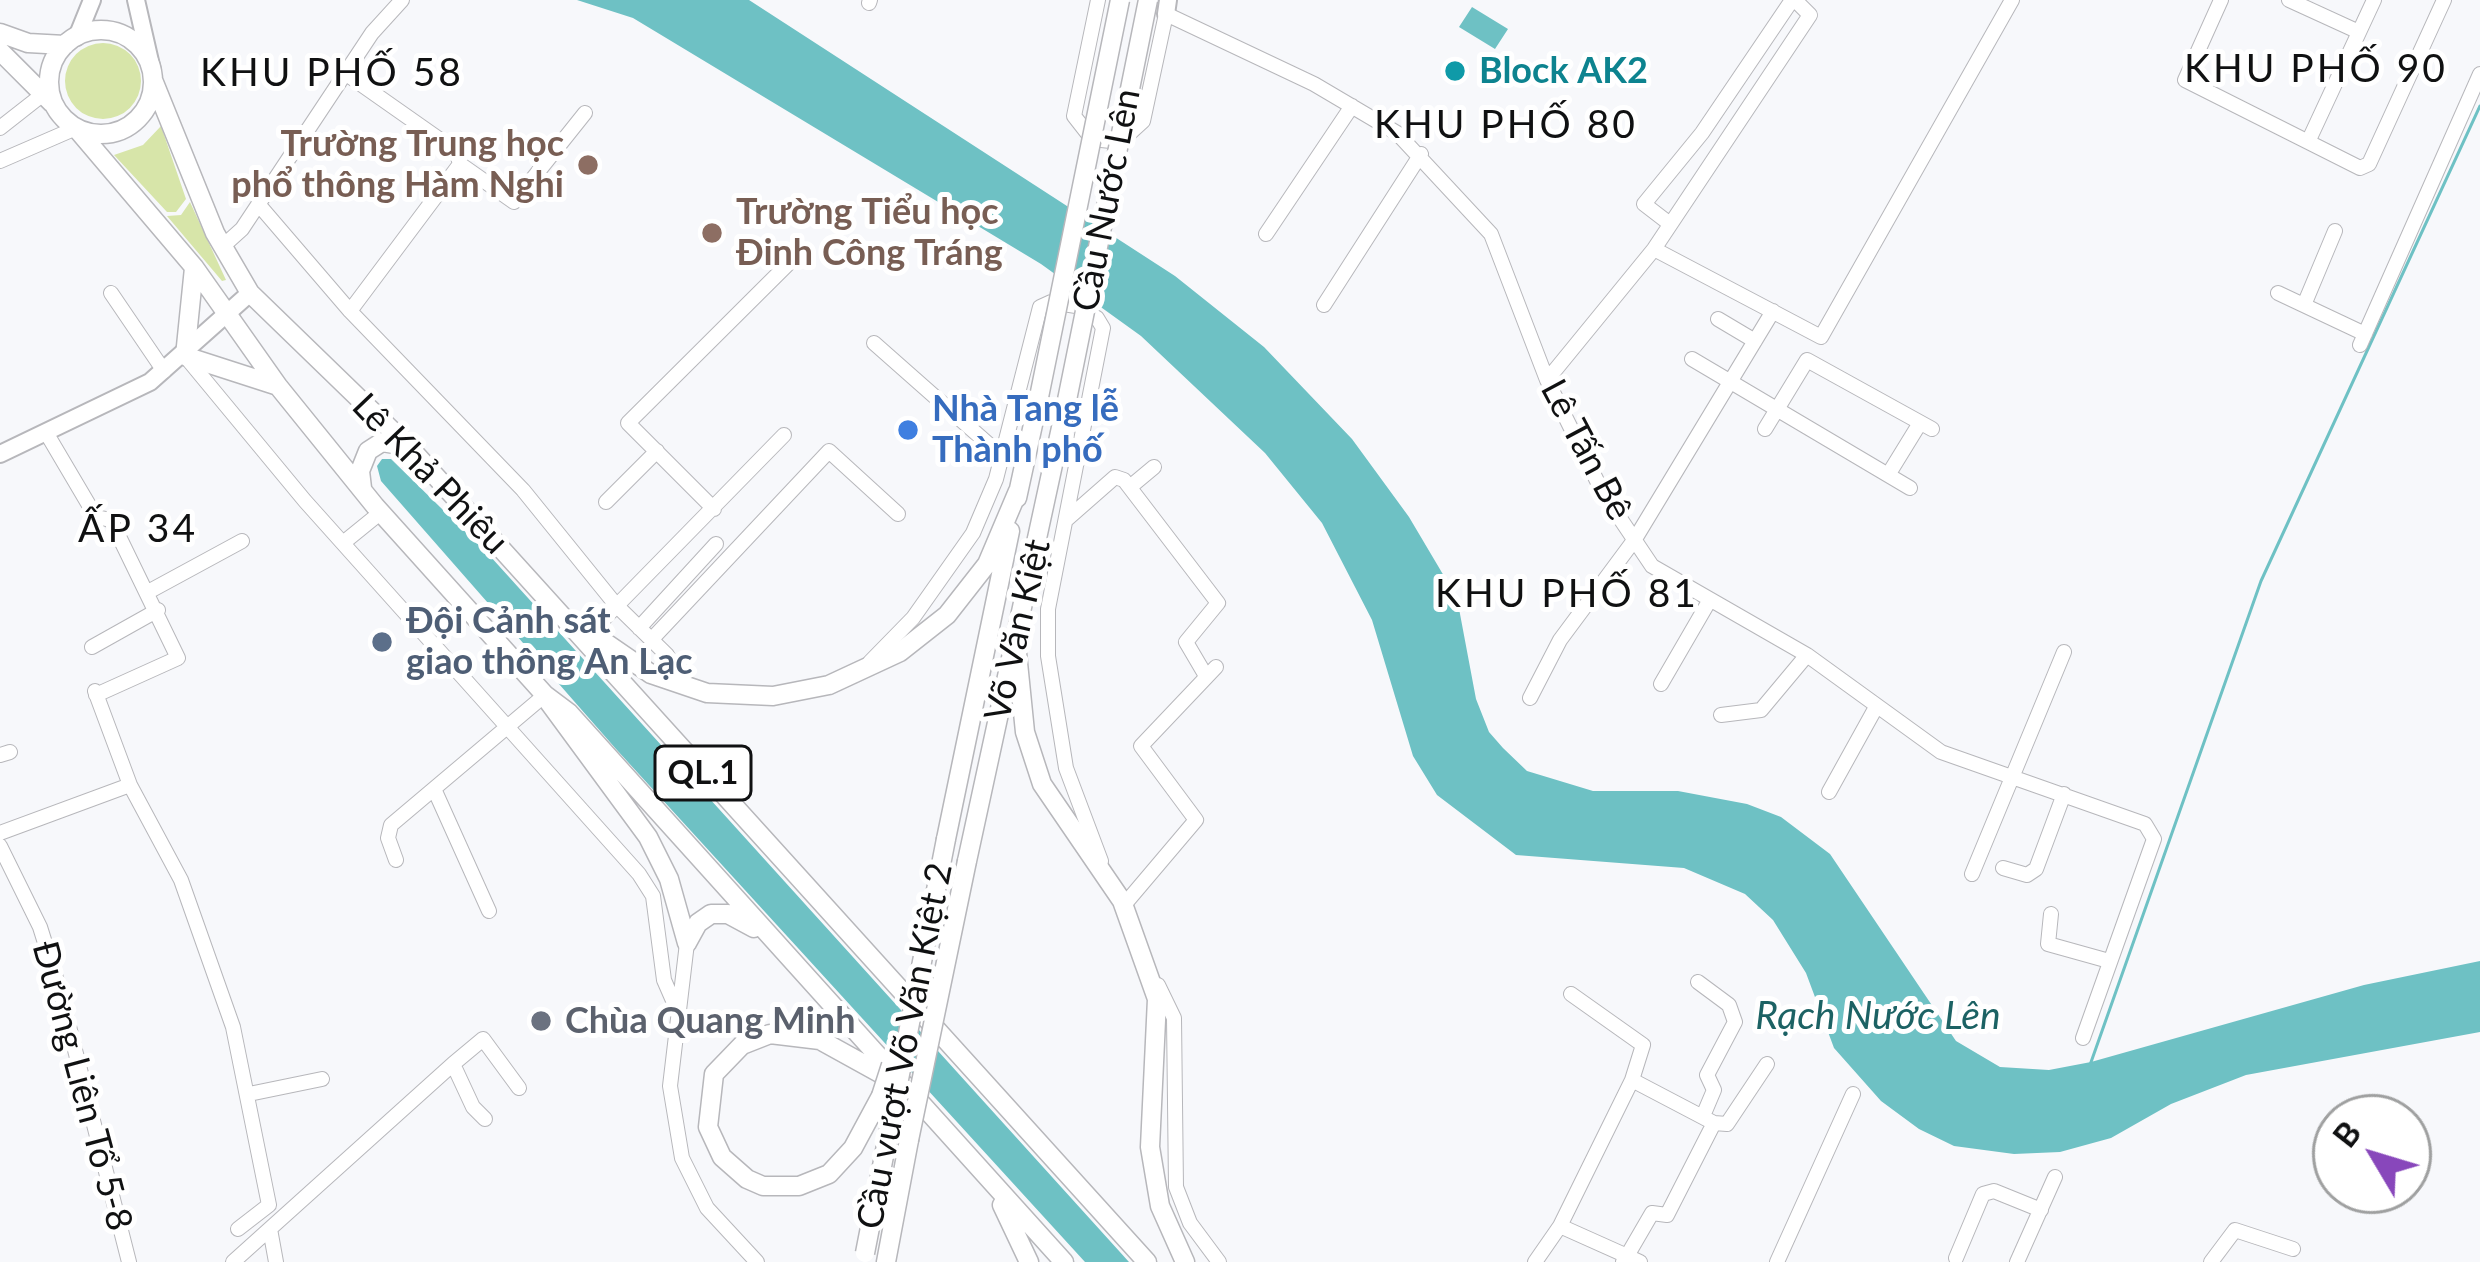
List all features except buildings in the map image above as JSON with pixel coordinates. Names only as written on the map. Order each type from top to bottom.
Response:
[{"type":"highway","name":"Cầu Nước Lên","points":[[1039,397],[1120,0]]},
{"type":"highway","name":"Cầu Nước Lên","points":[[1067,400],[1148,0]]},
{"type":"highway","name":"QL.1","points":[[0,33],[28,44],[118,33],[144,52],[153,75]]},
{"type":"highway","points":[[49,100],[50,73],[71,41]]},
{"type":"highway","name":"QL.1","points":[[0,52],[83,130]]},
{"type":"highway","points":[[83,130],[106,134],[135,122],[152,96],[153,75]]},
{"type":"highway","name":"Lê Khả Phiêu","points":[[153,75],[222,247],[250,293],[410,448],[1147,1262]]},
{"type":"highway","name":"Lê Khả Phiêu","points":[[83,130],[194,266],[278,386],[380,513],[544,695],[569,713],[1064,1262]]},
{"type":"highway","name":"Lê Khả Phiêu","points":[[83,130],[191,248],[228,312]]},
{"type":"highway","points":[[194,266],[185,356],[278,386]]},
{"type":"highway","name":"Võ Văn Kiệt","points":[[946,839],[1039,397]]},
{"type":"highway","name":"Võ Văn Kiệt","points":[[889,1262],[909,1140],[1067,400]]},
{"type":"highway","points":[[363,492],[360,471],[368,451],[389,442],[410,448]]},
{"type":"highway","points":[[550,603],[651,674],[685,686],[738,698],[829,685],[864,668],[966,594],[987,563],[1018,491]]},
{"type":"highway","points":[[1016,643],[1025,732],[1048,795],[1124,905],[1157,999],[1150,1112],[1154,1182],[1167,1227],[1185,1262]]},
{"type":"highway","points":[[544,695],[648,837],[669,879],[687,944]]},
{"type":"highway","points":[[906,1089],[850,1055],[802,1034],[770,1034],[742,1045],[714,1074],[707,1099],[708,1127],[732,1167],[764,1186],[782,1187],[829,1174],[854,1148],[873,1114],[906,1014],[946,839]]},
{"type":"highway","name":"Cầu vượt Võ Văn Kiệt 2","points":[[865,1253],[946,839]]},
{"type":"highway","points":[[687,944],[698,923],[718,913],[736,916],[776,942]]},
{"type":"highway","points":[[995,1189],[1029,1262]]},
{"type":"main road","points":[[71,41],[92,0]]},
{"type":"main road","points":[[136,0],[153,75]]},
{"type":"main road","points":[[0,454],[164,371],[250,293]]},
{"type":"street","points":[[222,247],[259,205],[345,73],[403,0]]},
{"type":"street","points":[[1098,0],[1074,116],[1092,139],[1120,142],[1145,114],[1167,7]]},
{"type":"street","points":[[1546,380],[1654,249],[1810,15],[1793,0],[1702,133],[1644,204],[1670,224]]},
{"type":"street","points":[[1654,249],[1821,337],[2012,0]]},
{"type":"street","points":[[2221,0],[2185,80],[2360,168],[2369,164],[2444,0]]},
{"type":"street","points":[[2289,0],[2359,32]]},
{"type":"street","points":[[2308,142],[2374,0]]},
{"type":"street","name":"Lê Tấn Bê","points":[[1167,7],[1352,106],[1421,154],[1491,234],[1546,380],[1603,493],[1652,566],[1708,603],[1807,655],[1875,709],[1941,752],[2145,824],[2153,839],[2084,1038]]},
{"type":"street","points":[[345,73],[456,151],[460,164],[514,202],[585,112]]},
{"type":"street","points":[[2278,293],[2362,339],[2480,74]]},
{"type":"street","points":[[0,128],[49,100]]},
{"type":"street","points":[[1266,234],[1352,106]]},
{"type":"street","points":[[0,160],[83,130]]},
{"type":"street","points":[[1324,305],[1421,154]]},
{"type":"street","points":[[350,311],[460,164]]},
{"type":"street","points":[[259,205],[350,311],[523,490],[616,604],[652,639],[685,686]]},
{"type":"street","points":[[2304,305],[2335,231]]},
{"type":"street","points":[[714,508],[628,423],[803,249]]},
{"type":"street","points":[[111,293],[164,371]]},
{"type":"street","points":[[905,638],[973,533],[1003,457],[1040,307],[1051,302],[1076,306],[1103,328],[1048,608],[1048,656],[1059,736],[1074,792],[1111,882]]},
{"type":"street","points":[[1530,698],[1560,640],[1635,539],[1773,310]]},
{"type":"street","points":[[1718,319],[1755,341]]},
{"type":"street","points":[[874,343],[1003,457]]},
{"type":"street","points":[[185,356],[648,886],[662,942],[664,980],[678,1012]]},
{"type":"street","points":[[1692,359],[1910,488]]},
{"type":"street","points":[[1765,429],[1807,360],[1926,426],[1888,475]]},
{"type":"street","points":[[47,434],[96,518],[111,520],[178,658],[96,693],[130,785],[182,880],[233,1027],[249,1094],[276,1262]]},
{"type":"street","points":[[590,633],[784,435]]},
{"type":"street","points":[[606,502],[656,451]]},
{"type":"street","points":[[652,639],[830,451],[898,514]]},
{"type":"street","points":[[1130,487],[1154,467]]},
{"type":"street","points":[[1066,520],[1115,477],[1130,487],[1218,603],[1186,642],[1211,671],[1142,746],[1195,824],[1124,905]]},
{"type":"street","points":[[344,543],[380,513]]},
{"type":"street","points":[[148,592],[242,541]]},
{"type":"street","points":[[639,628],[716,544]]},
{"type":"street","points":[[1661,684],[1708,603]]},
{"type":"street","points":[[92,646],[158,610]]},
{"type":"street","points":[[1972,874],[2064,652]]},
{"type":"street","points":[[1721,715],[1761,710],[1807,655]]},
{"type":"street","points":[[396,860],[388,838],[391,825],[544,695]]},
{"type":"street","points":[[1829,792],[1875,709]]},
{"type":"street","points":[[0,833],[130,785]]},
{"type":"street","points":[[435,791],[489,911]]},
{"type":"street","points":[[1048,795],[1074,792]]},
{"type":"street","points":[[2003,868],[2027,875],[2036,869],[2064,794]]},
{"type":"street","name":"Đường Liên Tổ 5-8","points":[[0,846],[40,927],[60,991],[129,1262]]},
{"type":"street","points":[[2051,914],[2048,944],[2109,961]]},
{"type":"street","points":[[687,944],[670,1086],[682,1158],[707,1208],[757,1262]]},
{"type":"street","points":[[1141,948],[1174,1018],[1176,1187],[1190,1223],[1219,1262]]},
{"type":"street","points":[[1560,1226],[1630,1260],[1652,1213],[1667,1215],[1708,1119],[1714,1090],[1707,1075],[1735,1022],[1729,1004],[1698,982]]},
{"type":"street","points":[[1535,1262],[1560,1226],[1632,1080],[1643,1045],[1571,994]]},
{"type":"street","points":[[232,1262],[483,1039],[519,1088]]},
{"type":"street","points":[[453,1064],[472,1107],[485,1119]]},
{"type":"street","points":[[1632,1080],[1726,1124],[1767,1064]]},
{"type":"street","points":[[249,1094],[322,1079]]},
{"type":"street","points":[[1778,1262],[1853,1094]]},
{"type":"street","points":[[2017,1262],[2055,1178]]},
{"type":"street","points":[[1956,1258],[1983,1194],[1994,1191],[2041,1210]]},
{"type":"street","points":[[238,1229],[269,1205]]},
{"type":"street","points":[[2211,1262],[2235,1230],[2293,1249]]},
{"type":"green space","points":[[103,43],[130,54],[141,81],[130,108],[103,119],[76,108],[65,81],[76,54]]},
{"type":"green space","points":[[161,126],[186,199],[176,212],[167,212],[114,155],[143,145]]},
{"type":"green space","points":[[190,202],[226,280],[222,281],[167,216],[181,215]]},
{"type":"water","name":"Rạch Nước Lên","points":[[577,0],[749,0],[1175,276],[1264,347],[1352,439],[1409,517],[1457,598],[1476,699],[1489,732],[1503,748],[1527,771],[1593,791],[1678,791],[1747,804],[1781,817],[1830,854],[1956,1041],[2000,1067],[2049,1070],[2091,1062],[2364,985],[2480,961],[2480,1032],[2246,1075],[2171,1104],[2111,1138],[2060,1152],[2014,1154],[1954,1146],[1919,1129],[1881,1101],[1834,1048],[1806,973],[1773,920],[1745,894],[1684,868],[1516,855],[1437,795],[1413,756],[1372,620],[1322,523],[1265,453],[1141,336],[1041,264],[633,18]]},
{"type":"water","points":[[1472,7],[1508,29],[1495,49],[1459,27]]},
{"type":"water","points":[[382,459],[391,459],[490,556],[1129,1262],[1085,1262],[616,749],[381,481],[377,466]]},
{"type":"waterway","points":[[2090,1065],[2261,581],[2480,106]]},
{"type":"place","name":"Block AK2","points":[[1455,71]]},
{"type":"place","name":"Trường Trung học phổ thông Hàm Nghi","points":[[588,165]]},
{"type":"place","name":"Trường Tiểu học Đinh Công Tráng","points":[[712,233]]},
{"type":"place","name":"Nhà Tang lễ Thành phố","points":[[908,430]]},
{"type":"place","name":"Đội Cảnh sát giao thông An Lạc","points":[[382,642]]},
{"type":"place","name":"Chùa Quang Minh","points":[[541,1021]]},
{"type":"district","name":"KHU PHỐ 90","points":[[2316,69]]},
{"type":"district","name":"KHU PHỐ 58","points":[[332,73]]},
{"type":"district","name":"KHU PHỐ 80","points":[[1506,125]]},
{"type":"district","name":"ẤP 34","points":[[138,529]]},
{"type":"district","name":"KHU PHỐ 81","points":[[1567,594]]}]
